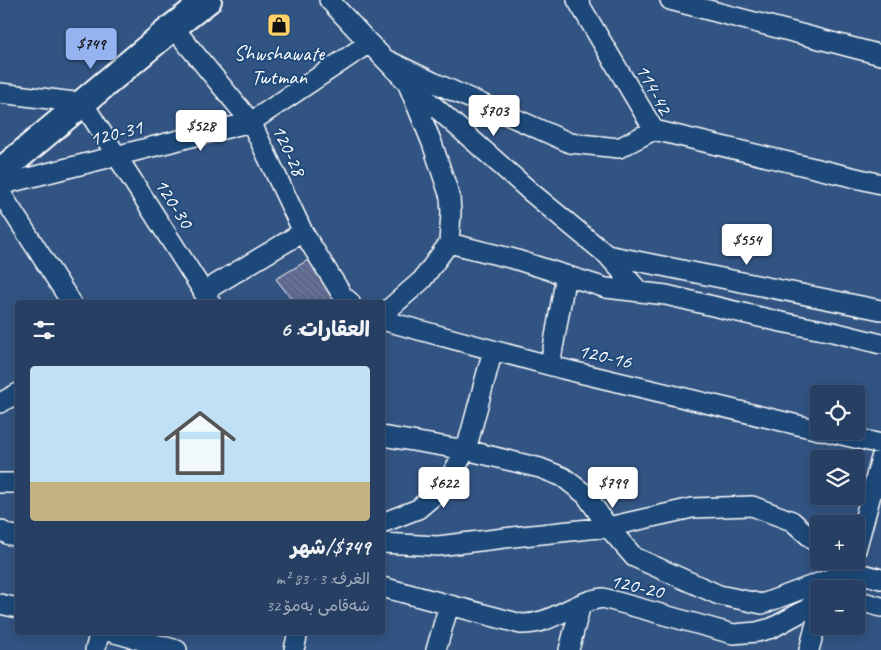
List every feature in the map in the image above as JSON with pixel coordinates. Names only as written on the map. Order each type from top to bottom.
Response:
[{"type":"street","points":[[0,172],[208,0]]},
{"type":"street","points":[[329,0],[408,83],[532,193],[607,255],[640,292]]},
{"type":"street","name":"114-42","points":[[384,59],[570,144],[619,148],[654,130],[577,0]]},
{"type":"street","points":[[670,0],[881,55]]},
{"type":"street","name":"120-28","points":[[173,27],[251,122],[303,232],[343,296],[348,300]]},
{"type":"street","name":"120-31","points":[[0,185],[251,122],[369,43]]},
{"type":"street","points":[[385,312],[422,280],[449,243],[450,197],[408,83]]},
{"type":"street","points":[[0,92],[84,103]]},
{"type":"street","name":"120-30","points":[[84,103],[206,297]]},
{"type":"street","points":[[654,130],[881,184]]},
{"type":"street","points":[[0,192],[70,300]]},
{"type":"street","points":[[206,297],[303,232]]},
{"type":"street","points":[[449,243],[514,259],[606,288],[666,295],[881,344]]},
{"type":"street","points":[[607,255],[881,310]]},
{"type":"street","points":[[550,365],[566,275]]},
{"type":"street","name":"120-16","points":[[385,321],[550,365],[810,428]]},
{"type":"street","points":[[385,522],[418,508],[444,487],[466,450],[492,350]]},
{"type":"street","points":[[0,403],[15,395]]},
{"type":"street","points":[[385,436],[466,450],[540,468],[563,477],[586,495],[608,527],[634,556],[719,595],[762,604],[835,570]]},
{"type":"street","points":[[864,440],[881,444]]},
{"type":"street","points":[[865,517],[881,458]]},
{"type":"street","points":[[0,483],[15,483]]},
{"type":"street","points":[[385,543],[438,546],[608,527],[692,508],[752,506],[792,521],[810,537]]},
{"type":"street","points":[[0,530],[15,535]]},
{"type":"street","points":[[861,570],[881,579]]},
{"type":"street","name":"120-20","points":[[385,588],[520,624],[542,622],[591,599],[603,598],[730,642],[772,628],[810,606]]},
{"type":"street","points":[[865,603],[881,607]]},
{"type":"street","points":[[0,604],[15,607]]},
{"type":"street","points":[[569,650],[581,604]]},
{"type":"street","points":[[436,650],[448,605]]},
{"type":"street","points":[[95,650],[99,635]]},
{"type":"street","points":[[122,635],[177,650]]},
{"type":"street","points":[[294,650],[297,635]]},
{"type":"street","points":[[809,650],[813,635]]},
{"type":"building","points":[[313,257],[337,300],[292,300],[276,279]]},
{"type":"place","name":"Shwshawate Twtman","points":[[279,25]]}]
